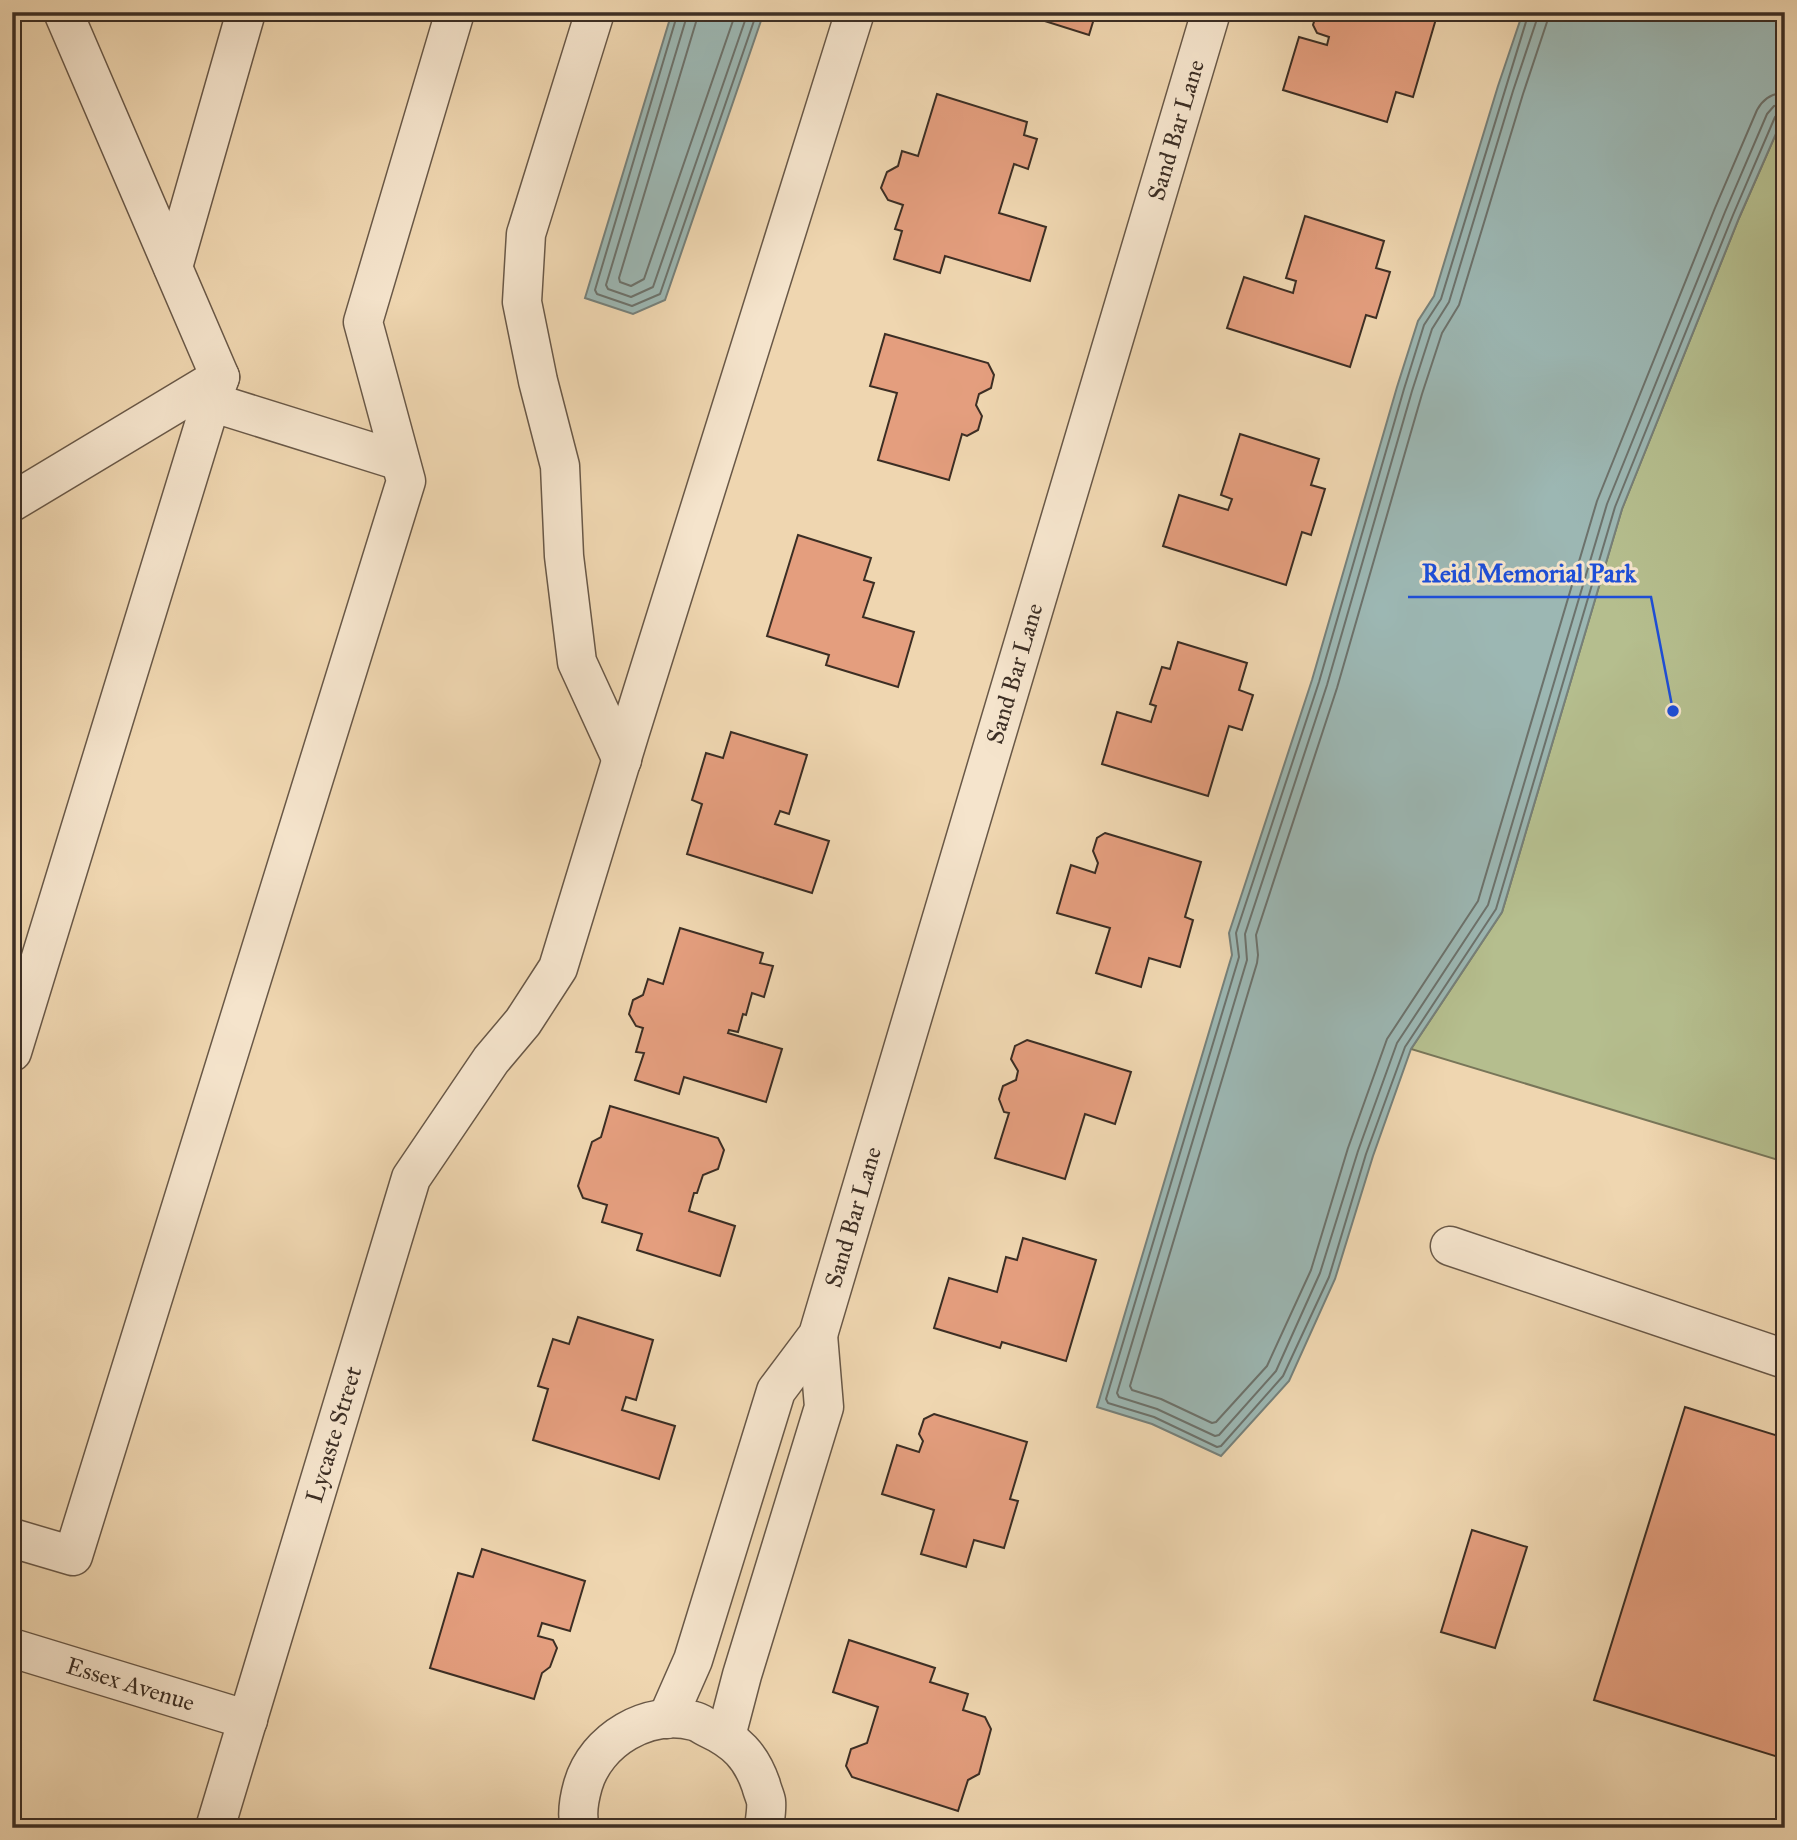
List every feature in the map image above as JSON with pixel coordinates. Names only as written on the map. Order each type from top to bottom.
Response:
[{"type":"street","points":[[12,1052],[215,389],[173,267],[63,12]]},
{"type":"street","points":[[173,267],[246,12]]},
{"type":"street","points":[[12,1538],[74,1556],[406,481],[363,322],[455,12]]},
{"type":"street","points":[[595,12],[526,234],[522,302],[560,466],[564,556],[577,662],[621,760]]},
{"type":"street","name":"Lycaste Street","points":[[215,1828],[411,1178],[491,1060],[523,1023],[558,968],[855,12]]},
{"type":"street","name":"Sand Bar Lane","points":[[667,1719],[693,1660],[776,1391],[818,1335],[1211,12]]},
{"type":"street","points":[[215,389],[400,461]]},
{"type":"street","points":[[12,502],[215,389]]},
{"type":"street","points":[[1450,1246],[1785,1359]]},
{"type":"street","name":"Sand Bar Lane","points":[[726,1736],[824,1407],[818,1335]]},
{"type":"street","name":"Essex Avenue","points":[[12,1648],[248,1720]]},
{"type":"street","points":[[580,1828],[579,1801],[585,1777],[596,1758],[612,1741],[634,1727],[667,1719],[694,1721],[726,1736],[737,1745],[755,1768],[766,1801],[764,1828]]},
{"type":"green space","points":[[1785,113],[1785,1162],[1411,1049],[1502,912],[1622,509],[1739,218]]},
{"type":"water","points":[[672,12],[764,12],[665,300],[633,314],[585,298]]},
{"type":"water","points":[[1523,12],[1785,12],[1785,113],[1739,218],[1622,509],[1502,912],[1411,1049],[1373,1156],[1335,1279],[1289,1381],[1221,1456],[1152,1424],[1097,1407],[1232,955],[1229,933],[1312,680],[1418,321],[1434,296]]},
{"type":"building","points":[[1016,12],[1096,12],[1089,35]]},
{"type":"building","points":[[1317,12],[1438,12],[1413,97],[1396,92],[1387,122],[1283,90],[1299,37],[1327,45],[1329,37],[1317,33],[1313,25]]},
{"type":"building","points":[[937,94],[1027,122],[1024,135],[1037,139],[1028,169],[1014,164],[999,213],[1046,227],[1030,281],[945,256],[940,273],[894,259],[902,231],[895,229],[903,205],[888,200],[881,188],[887,172],[898,166],[902,151],[918,156]]},
{"type":"building","points":[[1305,216],[1384,241],[1376,268],[1390,272],[1376,318],[1366,315],[1350,367],[1227,328],[1244,277],[1293,293],[1296,281],[1286,278]]},
{"type":"building","points":[[885,334],[988,363],[994,375],[991,388],[979,394],[976,405],[982,416],[978,430],[967,436],[962,434],[949,480],[878,460],[897,393],[870,386]]},
{"type":"building","points":[[1240,434],[1319,459],[1311,485],[1325,489],[1311,535],[1302,532],[1286,585],[1163,546],[1179,495],[1228,510],[1232,499],[1221,495]]},
{"type":"building","points":[[798,535],[871,558],[864,580],[874,583],[863,617],[914,632],[898,687],[826,665],[829,655],[767,636]]},
{"type":"building","points":[[1178,642],[1247,663],[1239,690],[1253,695],[1242,730],[1229,726],[1208,796],[1102,764],[1117,712],[1151,722],[1156,706],[1150,704],[1162,667],[1170,669]]},
{"type":"building","points":[[731,732],[807,755],[789,814],[780,811],[775,824],[829,841],[812,893],[687,854],[702,804],[692,800],[706,753],[723,758]]},
{"type":"building","points":[[1105,833],[1201,862],[1185,917],[1193,920],[1180,967],[1149,958],[1141,987],[1096,973],[1110,928],[1057,913],[1071,865],[1095,873],[1098,863],[1093,851],[1097,838]]},
{"type":"building","points":[[680,928],[763,953],[760,963],[773,966],[764,997],[752,993],[738,1032],[729,1030],[728,1033],[782,1049],[766,1102],[684,1077],[679,1094],[635,1080],[644,1053],[636,1052],[643,1028],[636,1026],[629,1014],[633,1000],[643,995],[648,979],[663,984]]},
{"type":"building","points":[[1027,1040],[1131,1072],[1115,1124],[1085,1114],[1065,1179],[995,1158],[1009,1113],[1004,1112],[999,1099],[1003,1086],[1016,1080],[1018,1071],[1011,1059],[1015,1046]]},
{"type":"building","points":[[610,1106],[718,1138],[724,1150],[718,1169],[703,1175],[689,1211],[735,1226],[720,1276],[637,1250],[642,1234],[602,1222],[607,1205],[583,1198],[578,1186],[592,1142],[601,1137]]},
{"type":"building","points":[[1023,1238],[1096,1260],[1066,1361],[1002,1342],[1000,1348],[934,1328],[949,1278],[997,1292],[1006,1257],[1017,1260]]},
{"type":"building","points":[[578,1317],[653,1340],[636,1400],[626,1397],[622,1410],[675,1426],[659,1479],[533,1440],[548,1389],[538,1386],[553,1339],[569,1344]]},
{"type":"building","points":[[1685,1407],[1785,1438],[1785,1759],[1594,1700]]},
{"type":"building","points":[[934,1414],[1027,1442],[1010,1499],[1018,1501],[1004,1548],[974,1540],[966,1567],[921,1554],[934,1510],[882,1494],[897,1445],[919,1452],[923,1441],[919,1434],[924,1419]]},
{"type":"building","points":[[1472,1530],[1527,1547],[1495,1648],[1441,1632]]},
{"type":"building","points":[[482,1549],[585,1581],[570,1631],[542,1623],[538,1636],[553,1640],[557,1648],[550,1667],[542,1673],[534,1699],[430,1668],[458,1573],[473,1577]]},
{"type":"building","points":[[849,1640],[935,1668],[930,1682],[968,1694],[963,1710],[985,1717],[991,1729],[979,1774],[968,1780],[958,1811],[852,1777],[846,1766],[851,1749],[867,1743],[878,1707],[833,1692]]},
{"type":"building","points":[[12,1821],[36,1828],[12,1828]]},
{"type":"place","name":"Reid Memorial Park","points":[[1673,711]]}]
